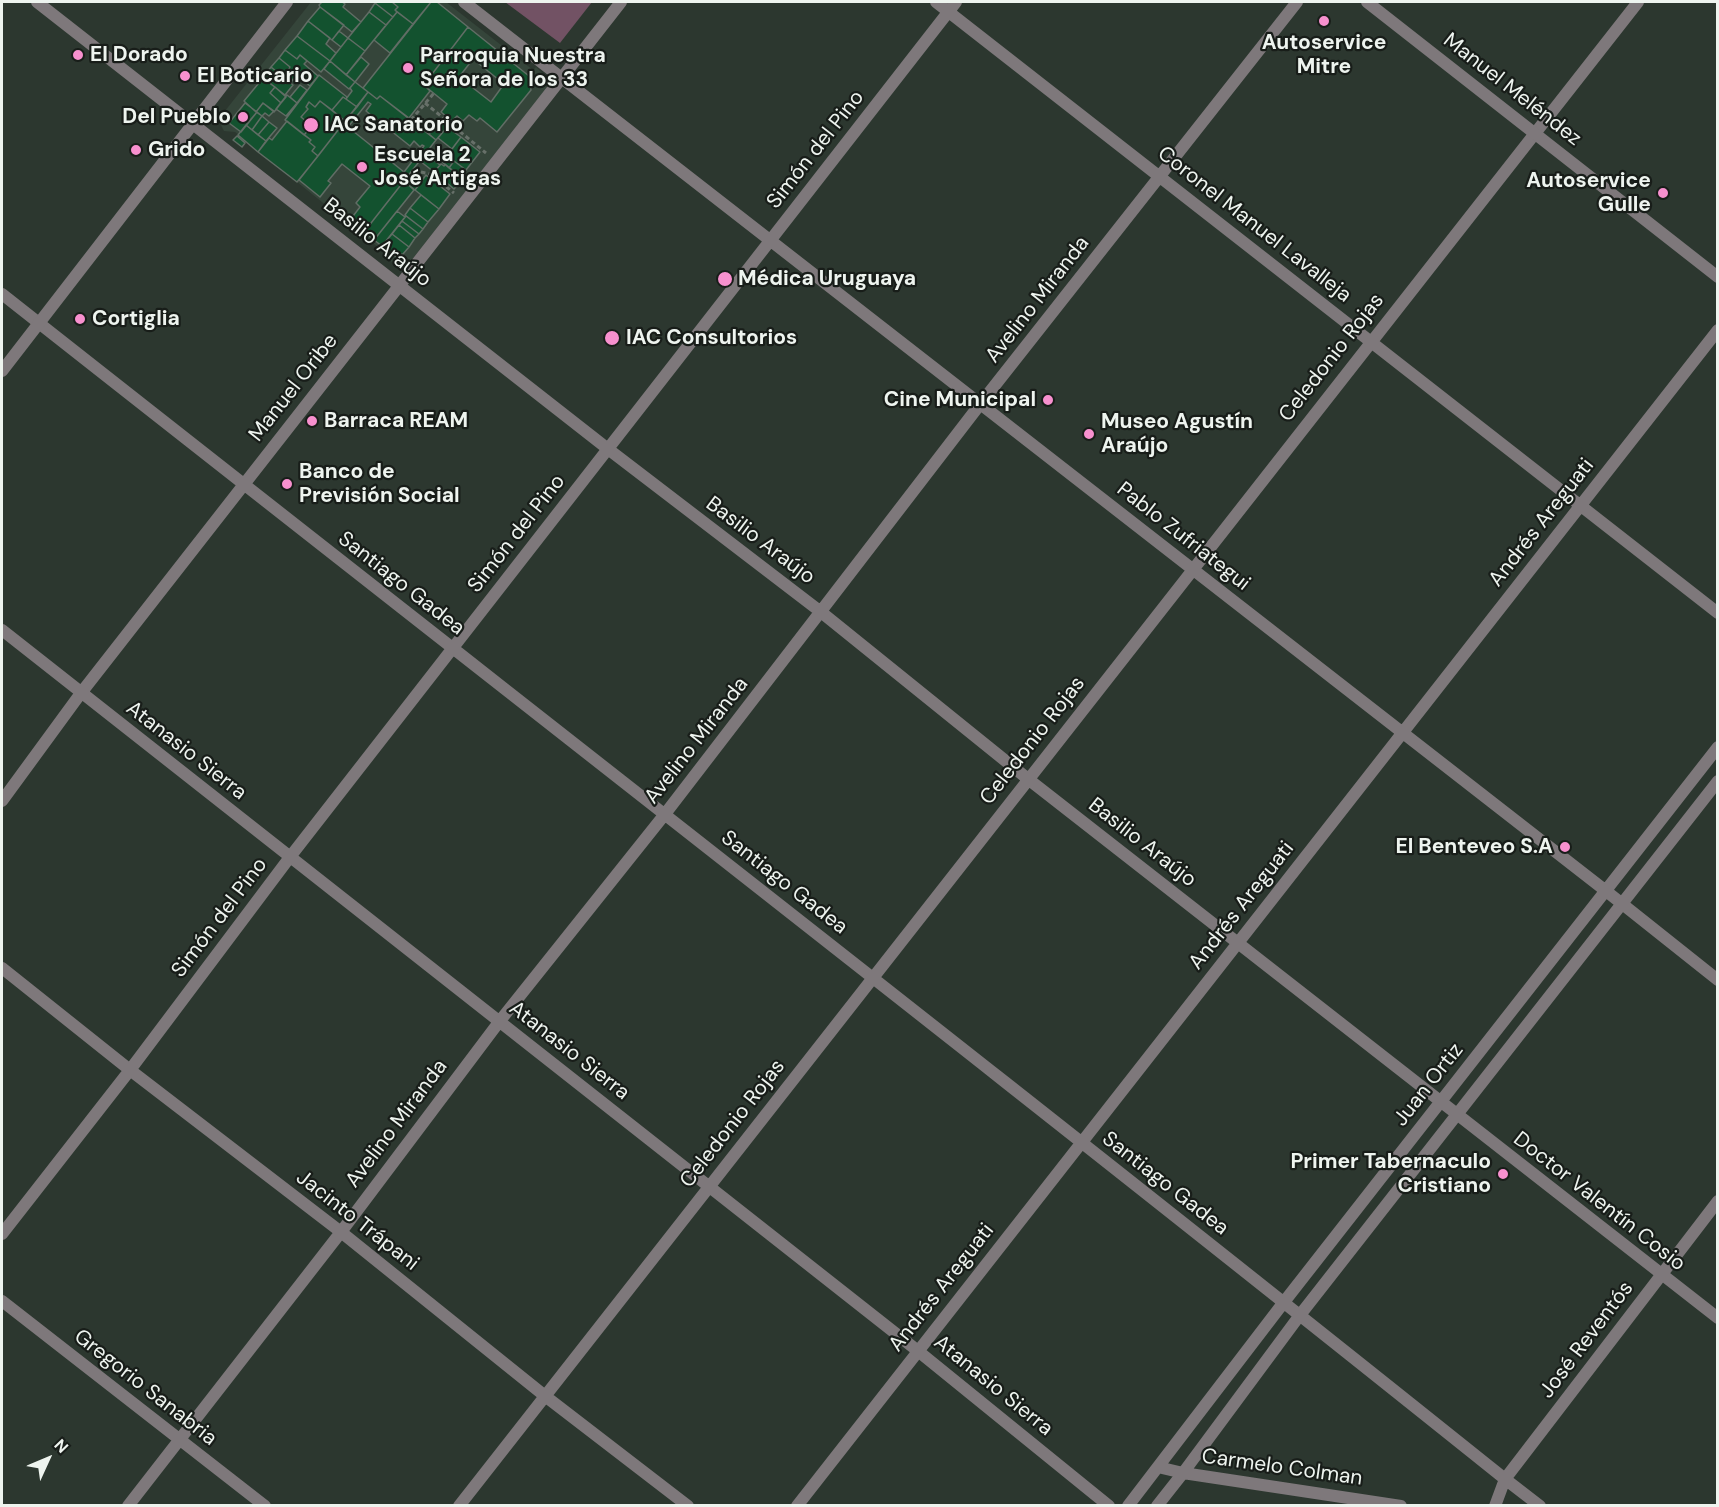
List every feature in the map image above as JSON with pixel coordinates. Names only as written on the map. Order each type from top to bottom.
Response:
[{"type":"street","name":"Basilio Araújo","points":[[37,2],[608,449],[821,612],[1028,779],[1457,1115]]},
{"type":"street","points":[[2,371],[287,2]]},
{"type":"street","name":"Pablo Zufriategui","points":[[464,2],[1718,980]]},
{"type":"street","name":"Manuel Oribe","points":[[2,801],[81,693],[621,2]]},
{"type":"street","name":"Coronel Manuel Lavalleja","points":[[936,2],[952,6],[1161,176],[1718,613]]},
{"type":"street","name":"Avelino Miranda","points":[[128,1506],[341,1232],[499,1022],[665,814],[981,403],[1297,2]]},
{"type":"street","name":"Manuel Meléndez","points":[[1367,2],[1718,277]]},
{"type":"street","name":"Celedonio Rojas","points":[[459,1506],[1638,2]]},
{"type":"street","name":"Simón del Pino","points":[[2,1234],[130,1070],[290,857],[952,6]]},
{"type":"street","name":"Santiago Gadea","points":[[2,294],[665,814],[1540,1506]]},
{"type":"street","name":"Andrés Areguati","points":[[797,1506],[1718,330]]},
{"type":"street","name":"Atanasio Sierra","points":[[2,630],[918,1351],[1109,1506]]},
{"type":"street","name":"Juan Ortiz","points":[[1128,1506],[1284,1302],[1718,747]]},
{"type":"street","name":"Juan Ortiz","points":[[1157,1506],[1300,1316],[1718,781]]},
{"type":"street","name":"Jacinto Trápani","points":[[2,968],[130,1070],[341,1232],[544,1396],[688,1506]]},
{"type":"street","name":"Doctor Valentín Cosio","points":[[1457,1115],[1718,1318]]},
{"type":"street","name":"José Reventós","points":[[1495,1506],[1504,1479],[1718,1201]]},
{"type":"street","name":"Gregorio Sanabria","points":[[2,1301],[266,1506]]},
{"type":"street","name":"Carmelo Colman","points":[[1158,1467],[1183,1473],[1401,1506]]},
{"type":"path","points":[[411,120],[434,93]]},
{"type":"path","points":[[425,103],[486,153]]},
{"type":"path","points":[[421,172],[430,174],[454,193]]},
{"type":"shaded area","points":[[311,2],[446,2],[533,70],[536,67],[547,81],[546,89],[407,266],[398,267],[388,259],[389,256],[235,132],[224,131],[220,123],[221,116]]},
{"type":"shaded area","points":[[505,2],[592,2],[560,43]]},
{"type":"building","points":[[322,2],[342,2],[345,4],[343,7],[361,22],[352,32],[320,7]]},
{"type":"building","points":[[392,2],[398,7],[395,10],[397,12],[393,17],[375,3]]},
{"type":"building","points":[[392,2],[431,2],[413,24],[395,10],[398,7]]},
{"type":"building","name":"Parroquia Nuestra Señora de los 33","points":[[431,2],[437,2],[468,27],[426,82],[428,84],[426,87],[430,91],[409,118],[380,96],[377,99],[363,88]]},
{"type":"building","points":[[375,3],[393,17],[386,25],[369,12]]},
{"type":"building","points":[[320,7],[344,25],[332,40],[308,21]]},
{"type":"building","points":[[369,12],[386,25],[365,51],[348,38]]},
{"type":"building","points":[[397,12],[413,24],[390,53],[374,40]]},
{"type":"building","points":[[308,21],[330,38],[326,44],[336,53],[330,61],[297,36]]},
{"type":"building","points":[[468,27],[529,76],[531,90],[497,132],[480,118],[477,121],[469,115],[463,121],[457,116],[452,121],[441,112],[447,104],[426,87],[428,84],[426,82]],"holes":[[[473,59],[504,84],[491,102],[459,77]]]},
{"type":"building","points":[[339,31],[348,38],[341,47],[332,40]]},
{"type":"building","points":[[297,36],[330,61],[321,72],[300,55],[297,59],[285,50]]},
{"type":"building","points":[[348,38],[365,51],[346,75],[330,61]]},
{"type":"building","points":[[285,50],[297,59],[300,55],[307,61],[304,64],[318,76],[310,86],[279,58]]},
{"type":"building","points":[[361,57],[369,64],[355,82],[346,75]]},
{"type":"building","points":[[279,58],[300,78],[297,82],[293,79],[291,83],[271,67]]},
{"type":"building","points":[[330,61],[355,82],[349,89],[324,69]]},
{"type":"building","points":[[271,67],[293,85],[285,95],[263,78]]},
{"type":"building","points":[[319,75],[347,97],[346,99],[343,97],[332,110],[320,101],[315,107],[309,102],[306,107],[308,109],[301,117],[312,126],[304,135],[285,120]]},
{"type":"building","points":[[263,78],[275,87],[270,93],[281,103],[274,112],[263,103],[256,112],[244,101]]},
{"type":"building","points":[[355,82],[368,92],[357,107],[346,99]]},
{"type":"building","points":[[300,85],[307,90],[297,103],[290,97]]},
{"type":"building","points":[[275,87],[286,97],[281,103],[270,93]]},
{"type":"building","name":"Escuela 2 José Artigas","points":[[368,92],[377,99],[380,96],[436,140],[364,232],[350,220],[360,207],[356,203],[370,186],[342,164],[328,181],[331,183],[320,197],[299,180]],"holes":[[[368,102],[371,104],[366,111],[410,146],[414,141],[420,147],[424,146],[404,172],[348,127]]]},
{"type":"building","points":[[287,95],[297,103],[286,116],[276,109]]},
{"type":"building","points":[[343,97],[357,107],[345,121],[332,110]]},
{"type":"building","points":[[320,101],[345,121],[318,156],[312,151],[315,147],[309,142],[311,140],[304,135],[312,126],[301,117],[308,109],[306,107],[309,102],[315,107]]},
{"type":"building","name":"Del Pueblo","points":[[245,103],[257,112],[241,132],[229,123]]},
{"type":"building","points":[[263,103],[274,111],[269,116],[265,113],[262,116],[256,112]]},
{"type":"building","points":[[257,112],[262,116],[252,130],[246,125]]},
{"type":"building","points":[[262,116],[269,122],[258,135],[252,130]]},
{"type":"building","points":[[441,120],[448,126],[436,140],[429,134]]},
{"type":"building","points":[[287,121],[311,140],[309,142],[315,147],[312,151],[318,156],[297,182],[258,152],[269,138],[272,140]]},
{"type":"building","points":[[269,122],[277,128],[266,141],[258,135]]},
{"type":"building","points":[[246,125],[266,141],[258,152],[238,135]]},
{"type":"building","points":[[447,127],[461,137],[452,149],[438,138]]},
{"type":"building","points":[[237,136],[245,143],[242,147],[233,140]]},
{"type":"building","points":[[461,137],[480,152],[466,170],[454,161],[449,168],[442,162]]},
{"type":"building","points":[[426,154],[440,165],[434,172],[420,161]]},
{"type":"building","points":[[454,161],[466,170],[461,177],[449,168]]},
{"type":"building","points":[[441,164],[444,166],[445,164],[463,179],[454,189],[434,172]]},
{"type":"building","points":[[411,172],[422,181],[415,190],[404,181]]},
{"type":"building","points":[[426,175],[450,194],[439,209],[415,190]]},
{"type":"building","points":[[404,181],[414,190],[374,240],[364,232]]},
{"type":"building","points":[[421,195],[439,209],[428,222],[410,208]]},
{"type":"building","points":[[410,208],[428,222],[423,229],[405,215]]},
{"type":"building","points":[[397,211],[405,217],[382,246],[374,240]]},
{"type":"building","points":[[406,216],[423,229],[419,234],[402,221]]},
{"type":"building","points":[[402,221],[419,234],[415,238],[399,225]]},
{"type":"building","points":[[399,225],[415,238],[409,247],[392,234]]},
{"type":"building","points":[[392,234],[409,247],[403,254],[395,256],[382,246]]},
{"type":"place","name":"Autoservice Mitre","points":[[1324,21]]},
{"type":"place","name":"El Dorado","points":[[78,55]]},
{"type":"place","name":"Parroquia Nuestra Señora de los 33","points":[[408,68]]},
{"type":"place","name":"El Boticario","points":[[185,76]]},
{"type":"place","name":"Del Pueblo","points":[[243,117]]},
{"type":"place","name":"IAC Sanatorio","points":[[311,125]]},
{"type":"place","name":"Grido","points":[[136,150]]},
{"type":"place","name":"Escuela 2 José Artigas","points":[[362,167]]},
{"type":"place","name":"Autoservice Gulle","points":[[1663,193]]},
{"type":"place","name":"Médica Uruguaya","points":[[725,279]]},
{"type":"place","name":"Cortiglia","points":[[80,319]]},
{"type":"place","name":"IAC Consultorios","points":[[612,338]]},
{"type":"place","name":"Cine Municipal","points":[[1048,400]]},
{"type":"place","name":"Barraca REAM","points":[[312,421]]},
{"type":"place","name":"Museo Agustín Araújo","points":[[1089,434]]},
{"type":"place","name":"Banco de Previsión Social","points":[[287,484]]},
{"type":"place","name":"El Benteveo S.A","points":[[1565,847]]},
{"type":"place","name":"Primer Tabernaculo Cristiano","points":[[1503,1174]]}]
